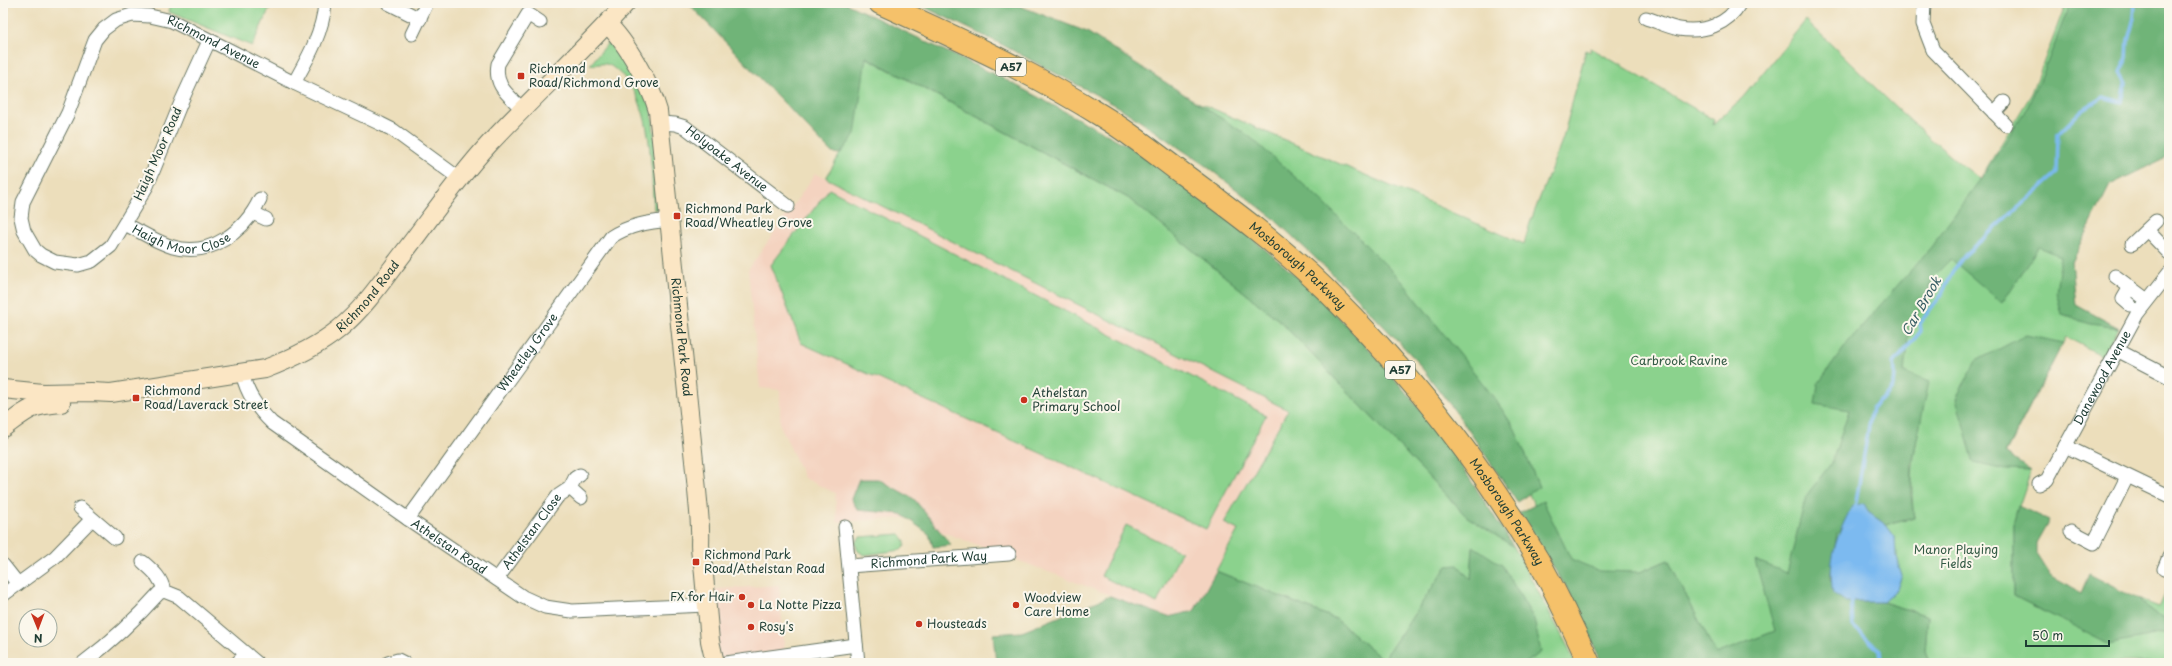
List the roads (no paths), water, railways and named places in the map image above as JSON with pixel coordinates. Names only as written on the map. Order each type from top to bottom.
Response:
[{"type":"highway","name":"Mosborough Parkway","points":[[880,3],[928,25],[1041,82],[1102,116],[1242,217],[1325,289],[1388,356],[1442,420],[1500,499],[1539,562],[1589,663]]},
{"type":"main road","name":"Richmond Road","points":[[3,389],[43,393],[111,393],[242,373],[285,362],[317,344],[340,329],[383,281],[460,178],[489,144],[626,3]]},
{"type":"main road","name":"Richmond Park Road","points":[[607,24],[617,34],[647,83],[655,99],[660,123],[701,533],[699,541],[706,606],[715,663]]},
{"type":"main road","points":[[9,423],[27,409],[36,405],[92,399],[111,393]]},
{"type":"main road","points":[[3,396],[14,404],[9,423]]},
{"type":"street","points":[[294,83],[320,32],[324,19],[325,3]]},
{"type":"street","points":[[388,3],[420,18]]},
{"type":"street","points":[[412,34],[427,3]]},
{"type":"street","points":[[1646,18],[1677,29],[1702,29],[1714,26],[1728,19],[1740,3]]},
{"type":"street","points":[[1924,3],[1923,24],[1933,50],[2006,125]]},
{"type":"street","points":[[523,110],[498,81],[498,69],[528,14],[540,22]]},
{"type":"street","name":"Richmond Avenue","points":[[49,260],[35,250],[26,238],[21,218],[23,202],[68,114],[95,40],[104,29],[116,20],[132,15],[150,16],[172,21],[294,83],[393,130],[460,178]]},
{"type":"street","name":"Haigh Moor Road","points":[[49,260],[70,265],[92,260],[111,246],[147,186],[182,100],[209,41]]},
{"type":"street","points":[[1994,113],[2004,102]]},
{"type":"street","name":"Holyoake Avenue","points":[[660,123],[675,124],[685,127],[788,206]]},
{"type":"street","name":"Haigh Moor Close","points":[[125,224],[168,245],[195,249],[222,241],[234,232],[253,213],[260,199]]},
{"type":"street","points":[[253,213],[266,219]]},
{"type":"street","name":"Wheatley Grove","points":[[408,520],[611,237],[622,230],[637,225],[670,220]]},
{"type":"street","points":[[2132,244],[2151,226],[2169,253]]},
{"type":"street","name":"Danewood Avenue","points":[[2039,484],[2047,480],[2117,350],[2147,300],[2169,273]]},
{"type":"street","points":[[2115,276],[2147,300]]},
{"type":"street","points":[[2130,287],[2123,299],[2130,305]]},
{"type":"street","points":[[2117,350],[2169,377]]},
{"type":"street","name":"Athelstan Road","points":[[242,373],[250,396],[259,410],[272,423],[408,520],[534,602],[559,610],[706,606]]},
{"type":"street","points":[[2065,446],[2169,496]]},
{"type":"street","name":"Athelstan Close","points":[[497,579],[558,496],[570,488],[575,478],[580,475]]},
{"type":"street","points":[[2070,531],[2094,543],[2127,477]]},
{"type":"street","points":[[570,488],[581,498]]},
{"type":"street","points":[[80,508],[115,538]]},
{"type":"street","points":[[3,595],[55,556],[92,519]]},
{"type":"street","points":[[845,527],[858,663]]},
{"type":"street","name":"Richmond Park Way","points":[[849,566],[1009,554]]},
{"type":"street","points":[[143,562],[158,575],[162,582],[164,591]]},
{"type":"street","points":[[3,565],[18,584]]},
{"type":"street","points":[[83,663],[115,639],[134,621],[159,593],[164,591],[179,597],[242,659],[257,663]]},
{"type":"street","points":[[726,663],[856,645]]},
{"type":"street","points":[[388,663],[398,660],[404,663]]},
{"type":"water","points":[[1864,503],[1868,512],[1886,525],[1895,537],[1896,557],[1902,575],[1897,589],[1883,602],[1846,602],[1833,593],[1831,581],[1832,559],[1838,538],[1852,506]]},
{"type":"waterway","name":"Car Brook","points":[[1855,508],[1872,408],[1888,394],[1894,385],[1894,363],[1921,331],[1920,323],[1942,294],[1952,272],[1965,255],[2057,173],[2058,134],[2082,110],[2103,97],[2122,102],[2126,83],[2120,72],[2127,58],[2128,40],[2134,18],[2135,3]]},
{"type":"waterway","name":"Car Brook","points":[[1851,598],[1853,626],[1880,651],[1881,663]]},
{"type":"place","name":"Richmond Road/Richmond Grove","points":[[521,76]]},
{"type":"place","name":"Richmond Park Road/Wheatley Grove","points":[[677,216]]},
{"type":"place","name":"Richmond Road/Laverack Street","points":[[136,398]]},
{"type":"place","name":"Athelstan Primary School","points":[[1024,400]]},
{"type":"place","name":"Richmond Park Road/Athelstan Road","points":[[696,562]]},
{"type":"place","name":"FX for Hair","points":[[742,597]]},
{"type":"place","name":"La Notte Pizza","points":[[751,605]]},
{"type":"place","name":"Woodview Care Home","points":[[1016,605]]},
{"type":"place","name":"Housteads","points":[[919,624]]},
{"type":"place","name":"Rosy's","points":[[751,627]]},
{"type":"park label","name":"Carbrook Ravine","points":[[1679,361]]},
{"type":"park label","name":"Manor Playing Fields","points":[[1956,557]]}]
